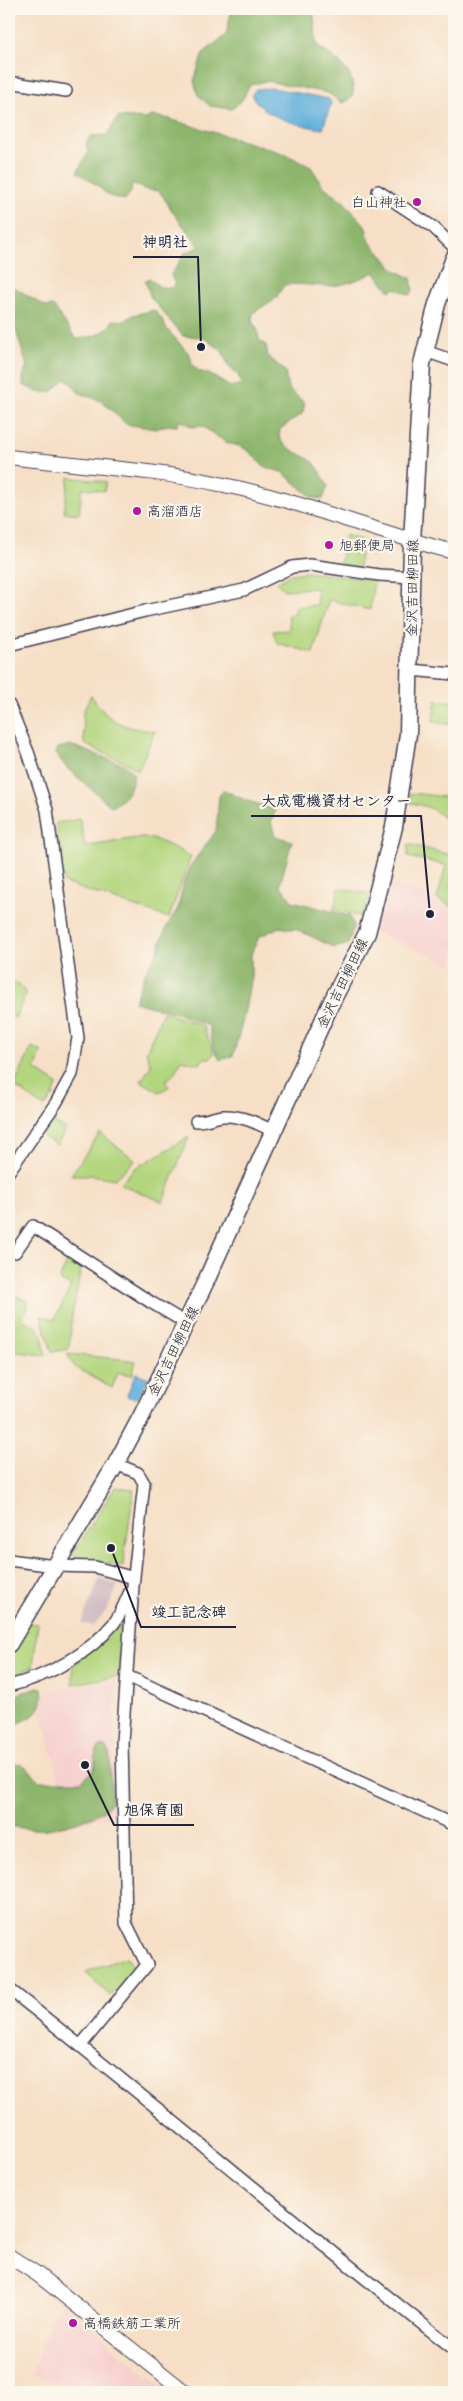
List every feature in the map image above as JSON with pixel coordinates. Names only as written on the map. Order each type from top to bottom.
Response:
[{"type":"main road","name":"金沢吉田柳田線","points":[[9,1644],[116,1464],[186,1323],[332,1003],[368,933],[394,827],[403,782],[408,734],[412,542],[418,464],[418,406],[425,351],[437,304],[454,258]]},
{"type":"street","points":[[9,82],[66,91]]},
{"type":"street","points":[[378,191],[434,227],[454,247]]},
{"type":"street","points":[[425,351],[454,361]]},
{"type":"street","points":[[9,457],[174,476],[224,485],[315,510],[412,542],[454,552]]},
{"type":"street","points":[[9,645],[145,611],[244,590],[292,567],[310,565],[379,575],[412,577]]},
{"type":"street","points":[[410,670],[454,674]]},
{"type":"street","points":[[9,705],[28,752],[47,810],[78,1038],[72,1074],[56,1103],[9,1171]]},
{"type":"street","points":[[196,1120],[209,1121],[215,1118],[236,1117],[253,1121],[273,1131]]},
{"type":"street","points":[[9,1248],[15,1252],[33,1226],[152,1304],[186,1323]]},
{"type":"street","points":[[81,2045],[147,1965],[126,1923],[122,1742],[133,1582],[144,1483],[138,1473],[116,1464]]},
{"type":"street","points":[[9,1560],[55,1566],[95,1567],[133,1582]]},
{"type":"street","points":[[9,1686],[55,1668],[90,1648],[115,1622],[133,1582]]},
{"type":"street","points":[[127,1676],[454,1825]]},
{"type":"street","points":[[9,1989],[81,2045],[358,2273],[454,2349]]},
{"type":"street","points":[[9,2256],[51,2285],[186,2392]]},
{"type":"shaded area","points":[[387,883],[410,888],[454,911],[454,966],[374,931]]},
{"type":"shaded area","points":[[100,1578],[118,1585],[108,1608],[94,1626],[81,1623]]},
{"type":"shaded area","points":[[117,1679],[114,1717],[116,1814],[71,1825],[37,1694]]},
{"type":"shaded area","points":[[64,2303],[122,2355],[171,2392],[88,2392],[31,2375],[51,2317]]},
{"type":"green space","points":[[232,9],[313,9],[317,46],[338,61],[349,74],[353,89],[352,98],[342,103],[328,93],[266,81],[250,85],[242,100],[232,109],[210,106],[198,95],[194,81],[203,53],[226,35]]},
{"type":"green space","points":[[152,116],[166,118],[283,153],[311,167],[323,186],[343,201],[365,225],[370,242],[395,270],[411,278],[413,290],[410,295],[395,288],[390,291],[374,272],[352,282],[334,286],[284,285],[276,298],[253,313],[252,322],[257,328],[259,340],[266,345],[268,356],[286,372],[288,387],[305,404],[302,414],[280,429],[279,437],[286,446],[309,459],[318,468],[328,486],[323,499],[313,498],[282,472],[264,467],[250,452],[240,446],[227,443],[202,426],[192,427],[180,420],[177,426],[167,425],[156,429],[126,424],[103,402],[78,392],[71,382],[65,379],[52,392],[38,392],[23,385],[23,377],[27,366],[9,308],[9,284],[46,307],[53,306],[76,339],[102,332],[113,320],[125,321],[133,315],[154,310],[162,319],[166,328],[190,355],[192,364],[199,371],[211,375],[230,387],[242,384],[238,375],[229,367],[222,351],[203,337],[183,336],[151,298],[145,281],[149,278],[160,287],[173,288],[175,284],[171,275],[185,253],[200,247],[159,191],[144,189],[132,183],[131,192],[125,200],[109,196],[77,172],[88,153],[86,143],[91,136],[107,135],[118,117],[146,119]]},
{"type":"green space","points":[[69,477],[106,482],[104,491],[82,488],[79,514],[64,512]]},
{"type":"green space","points":[[345,535],[361,540],[359,568],[340,564]]},
{"type":"green space","points":[[306,572],[374,580],[370,610],[329,600],[313,653],[277,643],[273,631],[289,630],[288,615],[295,614],[295,607],[317,605],[317,588],[284,590],[277,583],[291,574]]},
{"type":"green space","points":[[91,695],[104,712],[117,722],[125,726],[155,731],[138,771],[130,765],[84,744],[83,712]]},
{"type":"green space","points":[[436,700],[454,702],[454,725],[433,722]]},
{"type":"green space","points":[[70,745],[125,765],[134,774],[131,786],[124,797],[112,807],[67,768],[56,754],[58,748]]},
{"type":"green space","points":[[224,790],[247,801],[276,809],[271,822],[275,836],[292,841],[280,885],[292,901],[350,916],[354,926],[348,944],[335,948],[298,930],[279,927],[259,937],[251,954],[251,977],[244,1016],[233,1056],[220,1060],[213,1047],[209,1026],[176,1013],[134,1002],[146,971],[158,951],[166,928],[178,908],[184,882],[191,865],[216,831],[219,796]]},
{"type":"green space","points":[[410,793],[454,798],[454,828],[435,811],[425,806],[410,803]]},
{"type":"green space","points":[[80,819],[85,846],[144,838],[162,842],[191,856],[169,918],[64,883],[56,823]]},
{"type":"green space","points":[[408,844],[454,856],[454,908],[437,899],[446,865],[408,857]]},
{"type":"green space","points":[[339,888],[370,894],[363,917],[334,909]]},
{"type":"green space","points":[[9,980],[19,984],[26,994],[15,1018],[9,1015]]},
{"type":"green space","points":[[163,1012],[203,1026],[214,1053],[211,1058],[204,1058],[200,1064],[182,1060],[173,1075],[165,1081],[169,1087],[159,1092],[141,1081],[151,1066],[146,1052]]},
{"type":"green space","points":[[32,1047],[42,1052],[35,1069],[57,1084],[54,1095],[44,1107],[14,1086]]},
{"type":"green space","points":[[51,1121],[66,1129],[57,1145],[42,1136]]},
{"type":"green space","points":[[100,1133],[135,1160],[115,1179],[91,1175],[71,1175]]},
{"type":"green space","points":[[189,1137],[163,1202],[120,1184],[134,1169]]},
{"type":"green space","points":[[70,1256],[82,1264],[72,1315],[69,1349],[52,1352],[41,1316],[55,1319],[71,1286],[59,1280]]},
{"type":"green space","points":[[9,1293],[28,1301],[23,1320],[38,1329],[46,1355],[9,1351]]},
{"type":"green space","points":[[67,1354],[136,1361],[132,1375],[118,1373],[112,1388],[75,1367]]},
{"type":"green space","points":[[115,1487],[134,1489],[123,1566],[84,1560],[73,1554]]},
{"type":"green space","points":[[29,1623],[38,1624],[33,1667],[9,1677],[9,1657]]},
{"type":"green space","points":[[119,1627],[122,1628],[119,1676],[73,1684],[73,1665]]},
{"type":"green space","points":[[37,1687],[42,1688],[43,1697],[39,1709],[30,1718],[9,1726],[9,1698]]},
{"type":"green space","points":[[100,1746],[105,1746],[110,1760],[112,1795],[110,1803],[104,1810],[80,1821],[47,1829],[9,1826],[9,1763],[22,1764],[40,1781],[81,1781],[94,1771],[96,1752]]},
{"type":"green space","points":[[127,1957],[136,1971],[110,1996],[85,1972]]},
{"type":"water","points":[[273,88],[329,99],[331,103],[323,129],[293,123],[263,109],[256,102],[252,94],[256,89]]},
{"type":"water","points":[[136,1373],[149,1378],[138,1398],[128,1397],[127,1395]]},
{"type":"place","name":"白山神社","points":[[417,202]]},
{"type":"place","name":"神明社","points":[[201,347]]},
{"type":"place","name":"高溜酒店","points":[[137,511]]},
{"type":"place","name":"旭郵便局","points":[[329,545]]},
{"type":"place","name":"大成電機資材センター","points":[[430,914]]},
{"type":"place","name":"竣工記念碑","points":[[111,1548]]},
{"type":"place","name":"旭保育園","points":[[85,1765]]},
{"type":"place","name":"高橋鉄筋工業所","points":[[73,2323]]}]
